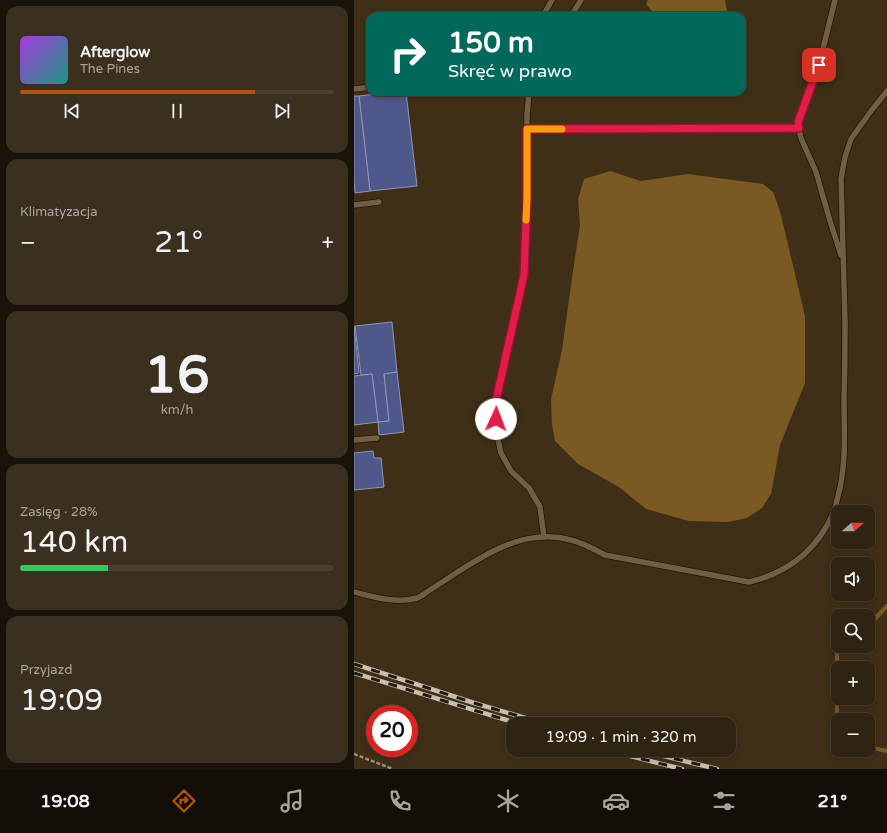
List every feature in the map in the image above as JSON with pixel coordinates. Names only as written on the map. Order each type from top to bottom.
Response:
[{"type":"lane","points":[[546,12],[552,0]]},
{"type":"lane","points":[[574,12],[581,0]]},
{"type":"lane","points":[[835,0],[819,65],[798,122],[801,138],[816,172],[843,262]]},
{"type":"lane","points":[[354,89],[366,88]]},
{"type":"lane","points":[[354,592],[391,600],[418,598],[471,563],[496,550],[514,542],[544,537],[572,540],[593,548],[605,555],[749,582],[759,580],[776,573],[790,566],[803,556],[825,529],[833,513],[840,489],[844,462],[845,323],[841,178],[845,157],[851,139],[887,91]]},
{"type":"lane","points":[[529,96],[524,275],[497,396],[496,430],[501,453],[511,471],[529,488],[540,507],[544,537]]},
{"type":"lane","points":[[527,129],[799,128]]},
{"type":"lane","points":[[354,205],[379,202]]},
{"type":"lane","points":[[354,440],[377,438]]},
{"type":"path","points":[[354,754],[393,769]]},
{"type":"shaded area","points":[[648,0],[725,0],[727,10],[726,12],[653,12],[646,4]]},
{"type":"shaded area","points":[[610,171],[641,181],[688,174],[763,184],[773,192],[780,211],[805,316],[805,383],[780,445],[771,494],[762,508],[747,518],[728,522],[689,521],[646,509],[619,487],[578,464],[555,441],[552,425],[551,399],[562,350],[580,225],[578,199],[584,179]]},
{"type":"building","points":[[354,96],[359,96],[370,191],[355,193],[354,180]]},
{"type":"building","points":[[359,96],[406,96],[417,186],[370,191]]},
{"type":"building","points":[[392,322],[397,372],[384,374],[389,421],[378,422],[372,374],[361,375],[355,326]]},
{"type":"building","points":[[354,326],[359,373],[354,374]]},
{"type":"building","points":[[397,372],[404,432],[379,435],[378,422],[389,421],[384,374]]},
{"type":"building","points":[[372,374],[378,422],[354,425],[354,376]]},
{"type":"building","points":[[373,451],[374,458],[381,458],[384,487],[354,490],[354,453]]},
{"type":"waterway","points":[[875,619],[887,606]]},
{"type":"waterway","points":[[837,653],[837,713]]},
{"type":"waterway","points":[[875,748],[887,751]]},
{"type":"railway","points":[[354,664],[522,717]]},
{"type":"railway","points":[[354,673],[506,720]]},
{"type":"railway","points":[[634,757],[682,769]]},
{"type":"railway","points":[[668,757],[717,769]]},
{"type":"slow traffic","points":[[526,220],[527,129],[562,129]]},
{"type":"route","points":[[496,419],[497,396],[524,275],[527,198],[527,129],[799,128],[798,122],[819,65]]}]
